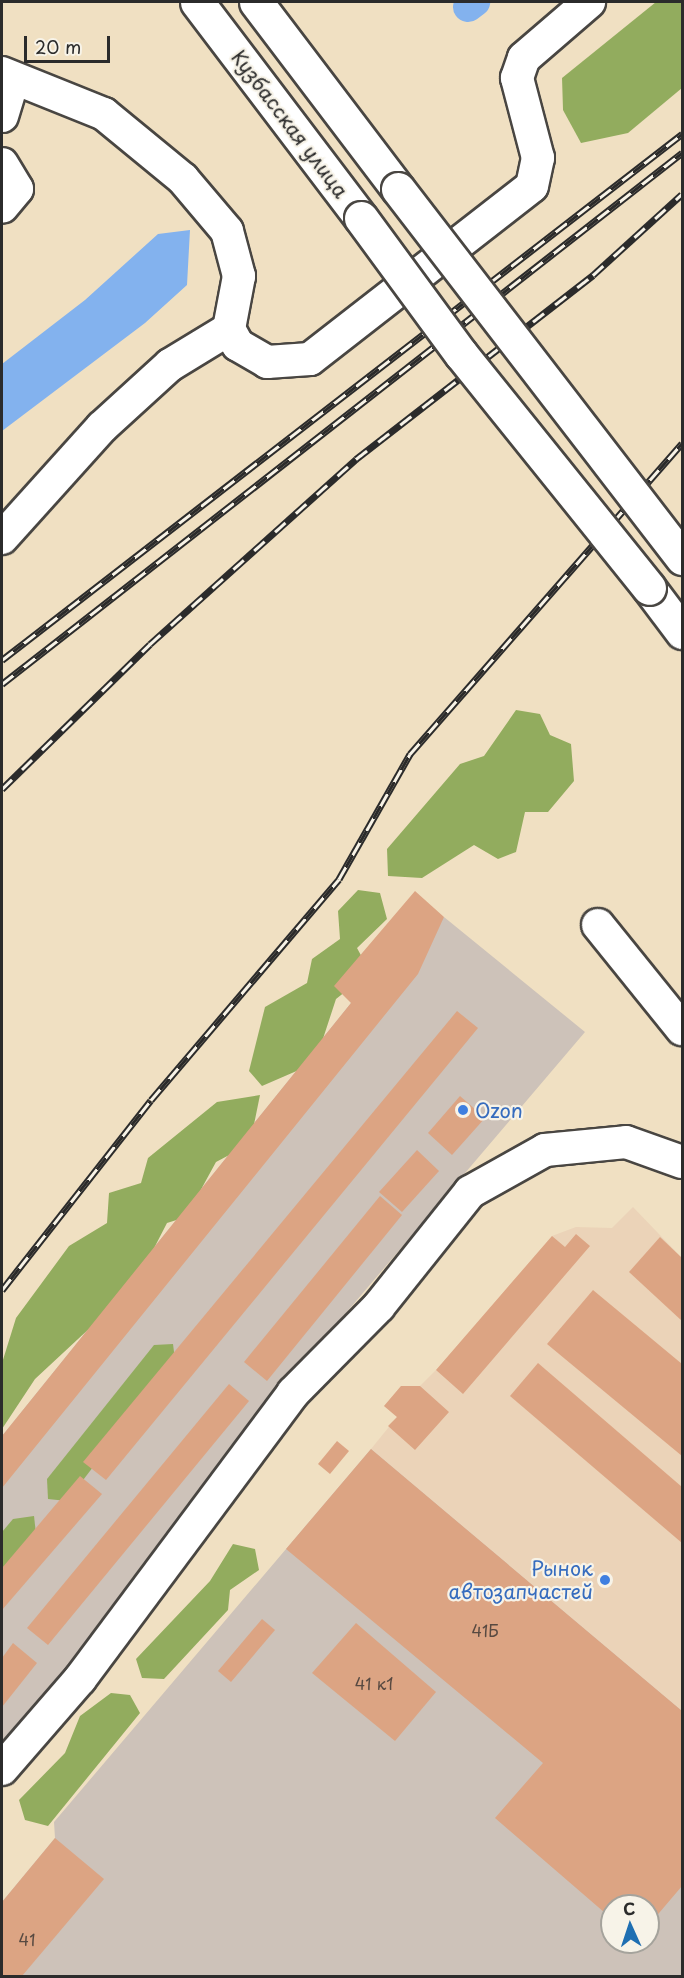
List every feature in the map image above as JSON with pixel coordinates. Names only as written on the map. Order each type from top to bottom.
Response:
[{"type":"main road","name":"Кузбасская улица","points":[[197,2],[461,354],[682,632]]},
{"type":"main road","points":[[256,2],[682,558]]},
{"type":"street","points":[[2,116],[7,76],[64,94],[104,114],[183,179],[227,231],[239,276],[229,329],[238,345],[267,362],[310,359],[532,186],[538,158],[517,78],[524,58],[589,2]]},
{"type":"street","points":[[2,164],[16,189],[2,207]]},
{"type":"street","points":[[2,538],[110,419],[170,365],[229,329]]},
{"type":"street","points":[[598,925],[682,1029]]},
{"type":"street","points":[[2,1769],[80,1679],[292,1393],[379,1306],[470,1192],[545,1150],[626,1142],[682,1162]]},
{"type":"shaded area","points":[[444,917],[585,1032],[288,1381],[106,1630],[2,1750],[2,1436],[351,1003]]},
{"type":"shaded area","name":"Рынок автозапчастей","points":[[633,1207],[682,1258],[682,1711],[371,1449],[397,1417],[384,1406],[401,1386],[420,1386],[436,1370],[552,1236],[576,1227],[612,1228]]},
{"type":"shaded area","points":[[371,1449],[682,1711],[682,1976],[2,1976],[2,1902],[55,1838],[54,1822]]},
{"type":"green space","points":[[656,2],[682,2],[682,88],[628,133],[581,143],[563,110],[562,78]]},
{"type":"green space","points":[[516,710],[540,714],[550,735],[571,744],[574,781],[548,812],[525,812],[516,852],[498,859],[474,845],[422,878],[388,876],[387,849],[460,764],[484,756]]},
{"type":"green space","points":[[358,890],[380,893],[387,919],[357,948],[370,972],[336,999],[315,1063],[262,1086],[249,1071],[265,1007],[307,983],[312,959],[340,939],[338,911]]},
{"type":"green space","points":[[260,1095],[250,1144],[216,1162],[186,1217],[167,1223],[134,1287],[35,1379],[2,1429],[2,1363],[16,1318],[69,1246],[107,1223],[109,1193],[141,1183],[148,1158],[217,1102]]},
{"type":"green space","points":[[173,1344],[175,1360],[67,1501],[48,1499],[47,1479],[154,1345]]},
{"type":"green space","points":[[34,1516],[36,1534],[2,1576],[2,1532],[13,1519]]},
{"type":"green space","points":[[233,1544],[255,1549],[259,1570],[230,1590],[228,1610],[164,1679],[142,1678],[136,1659],[210,1581]]},
{"type":"green space","points":[[111,1693],[130,1695],[140,1713],[48,1826],[25,1820],[19,1800],[65,1753],[80,1716]]},
{"type":"water","points":[[190,230],[187,285],[145,323],[2,431],[2,364],[85,300],[158,234]]},
{"type":"building","points":[[415,891],[444,917],[418,974],[2,1488],[2,1436],[351,1003],[334,986]]},
{"type":"building","points":[[457,1011],[478,1028],[106,1480],[83,1462]]},
{"type":"building","points":[[460,1096],[485,1118],[452,1155],[428,1133]]},
{"type":"building","points":[[417,1150],[439,1171],[402,1212],[379,1192]]},
{"type":"building","points":[[380,1196],[402,1215],[267,1381],[244,1362]]},
{"type":"building","points":[[576,1234],[590,1246],[463,1394],[436,1370],[552,1236],[565,1247]]},
{"type":"building","points":[[660,1237],[682,1258],[682,1321],[629,1272]]},
{"type":"building","points":[[593,1290],[682,1364],[682,1456],[547,1344]]},
{"type":"building","points":[[538,1363],[682,1487],[682,1543],[510,1396]]},
{"type":"building","points":[[229,1384],[249,1401],[48,1645],[27,1628]]},
{"type":"building","points":[[401,1386],[420,1386],[449,1412],[415,1450],[388,1426],[397,1417],[384,1406]]},
{"type":"building","points":[[337,1441],[349,1451],[330,1474],[318,1464]]},
{"type":"building","points":[[371,1449],[682,1711],[682,1886],[660,1912],[660,1894],[600,1894],[600,1909],[495,1818],[543,1763],[286,1549]]},
{"type":"building","points":[[80,1476],[102,1494],[2,1610],[2,1568]]},
{"type":"building","points":[[262,1619],[275,1630],[231,1682],[218,1671]]},
{"type":"building","points":[[356,1623],[436,1692],[395,1741],[312,1673]]},
{"type":"building","points":[[13,1643],[37,1663],[2,1707],[2,1658]]},
{"type":"building","points":[[55,1838],[104,1879],[22,1976],[2,1976],[2,1902]]},
{"type":"waterway","points":[[468,7],[475,2]]},
{"type":"railway","points":[[2,660],[682,134]]},
{"type":"railway","points":[[2,684],[682,153]]},
{"type":"railway","points":[[2,789],[150,644],[356,459],[593,275],[682,194]]},
{"type":"railway","points":[[2,1290],[151,1100],[339,879],[410,754],[682,443]]},
{"type":"place","name":"Ozon","points":[[463,1110]]},
{"type":"place","name":"Рынок автозапчастей","points":[[605,1580]]}]
